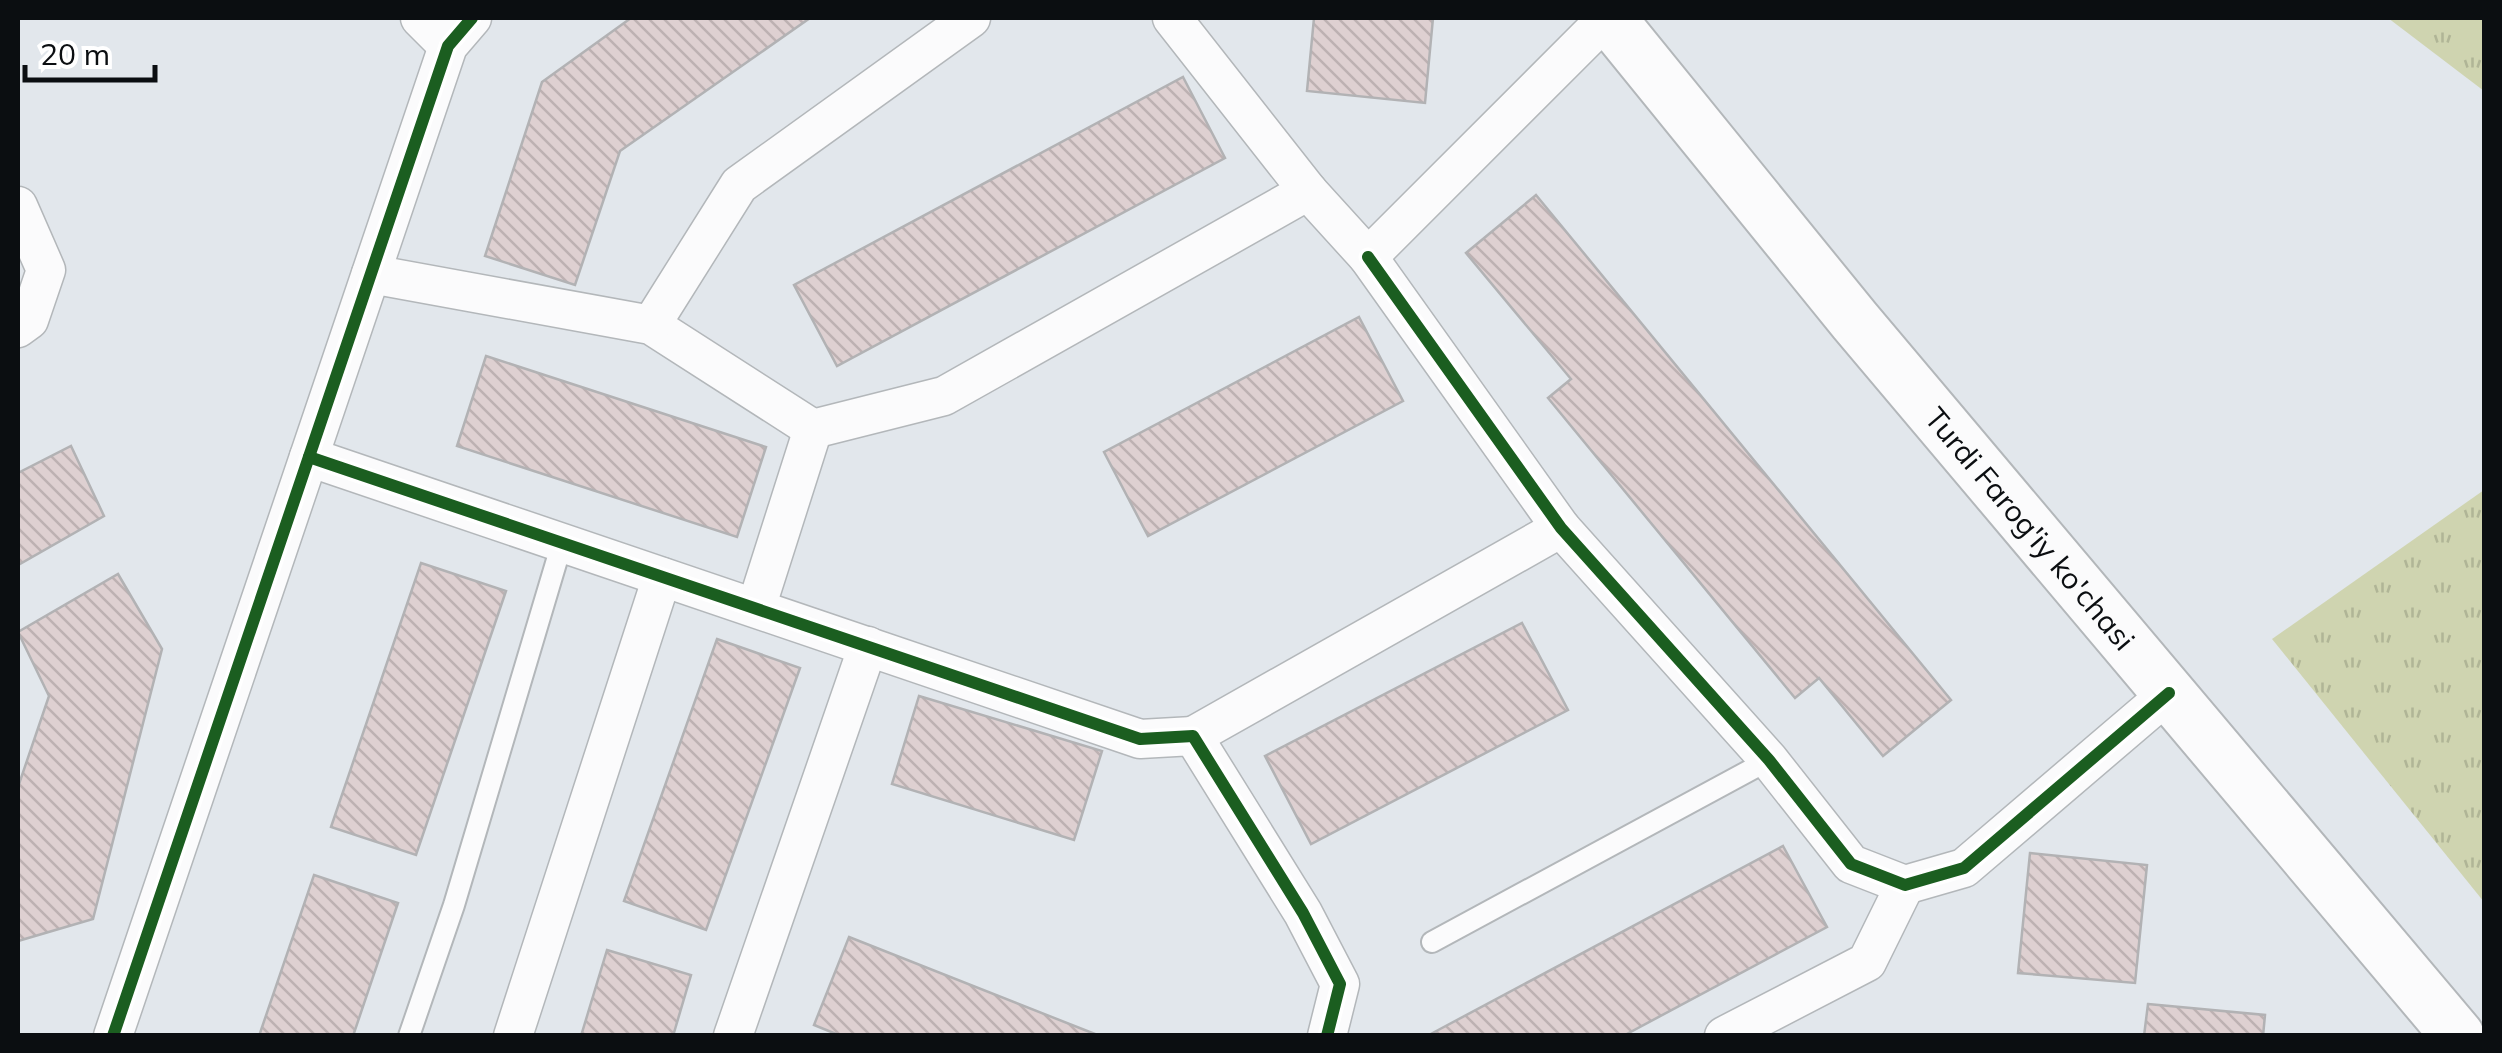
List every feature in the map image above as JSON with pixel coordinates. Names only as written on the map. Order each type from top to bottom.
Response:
[{"type":"main road","name":"Turdi Farog'iy ko'chasi","points":[[1608,18],[1855,320],[2458,1036]]},
{"type":"street","points":[[114,1036],[371,274],[460,32],[420,18]]},
{"type":"street","points":[[651,325],[738,185],[971,18]]},
{"type":"street","points":[[1172,18],[1308,190],[1368,257],[1562,528],[1769,760],[1851,864],[1904,886],[1964,868],[2168,693]]},
{"type":"street","points":[[1368,257],[1608,18]]},
{"type":"street","points":[[371,274],[651,325],[813,429],[944,396],[1308,190]]},
{"type":"street","points":[[18,206],[46,270],[29,320],[18,328]]},
{"type":"street","points":[[756,608],[813,429]]},
{"type":"street","points":[[309,457],[1140,739],[1194,736],[1562,528]]},
{"type":"street","points":[[513,1036],[662,577]]},
{"type":"street","points":[[733,1036],[868,646]]},
{"type":"street","points":[[1194,736],[1303,912],[1340,984],[1327,1036]]},
{"type":"street","points":[[1724,1036],[1867,962],[1904,886]]},
{"type":"lane","points":[[409,1036],[454,904],[562,543]]},
{"type":"lane","points":[[1432,942],[1769,760]]},
{"type":"green space","points":[[2388,18],[2484,18],[2484,91]]},
{"type":"green space","points":[[2484,490],[2484,902],[2272,639]]},
{"type":"building","points":[[631,18],[810,18],[620,151],[575,285],[485,256],[542,82]]},
{"type":"building","points":[[1314,18],[1433,18],[1425,103],[1307,91]]},
{"type":"building","points":[[1183,77],[1225,158],[837,366],[794,285]]},
{"type":"building","points":[[1536,195],[1951,700],[1883,756],[1819,678],[1795,698],[1548,398],[1571,379],[1466,253]]},
{"type":"building","points":[[1359,317],[1403,401],[1148,536],[1104,452]]},
{"type":"building","points":[[486,356],[766,447],[737,537],[457,446]]},
{"type":"building","points":[[71,446],[104,516],[18,565],[18,473]]},
{"type":"building","points":[[421,563],[506,591],[416,855],[331,827]]},
{"type":"building","points":[[118,574],[162,649],[93,919],[18,941],[18,787],[49,696],[18,632]]},
{"type":"building","points":[[1522,623],[1568,710],[1311,844],[1265,756]]},
{"type":"building","points":[[717,639],[800,668],[706,930],[624,901]]},
{"type":"building","points":[[919,696],[1102,751],[1074,840],[892,784]]},
{"type":"building","points":[[1783,846],[1827,927],[1623,1036],[1427,1036]]},
{"type":"building","points":[[2030,853],[2147,865],[2135,983],[2018,973]]},
{"type":"building","points":[[314,875],[398,903],[353,1036],[259,1036]]},
{"type":"building","points":[[849,937],[1100,1036],[841,1036],[814,1025]]},
{"type":"building","points":[[607,950],[691,975],[673,1036],[581,1036]]},
{"type":"building","points":[[2148,1004],[2265,1015],[2263,1036],[2144,1036]]},
{"type":"cycle path","points":[[113,1036],[448,46],[472,18]]},
{"type":"cycle path","points":[[1368,257],[1561,528],[1769,760],[1851,864],[1905,885],[1964,868],[2169,693]]},
{"type":"cycle path","points":[[309,457],[1140,739],[1193,736],[1303,913],[1340,984],[1327,1036]]}]
